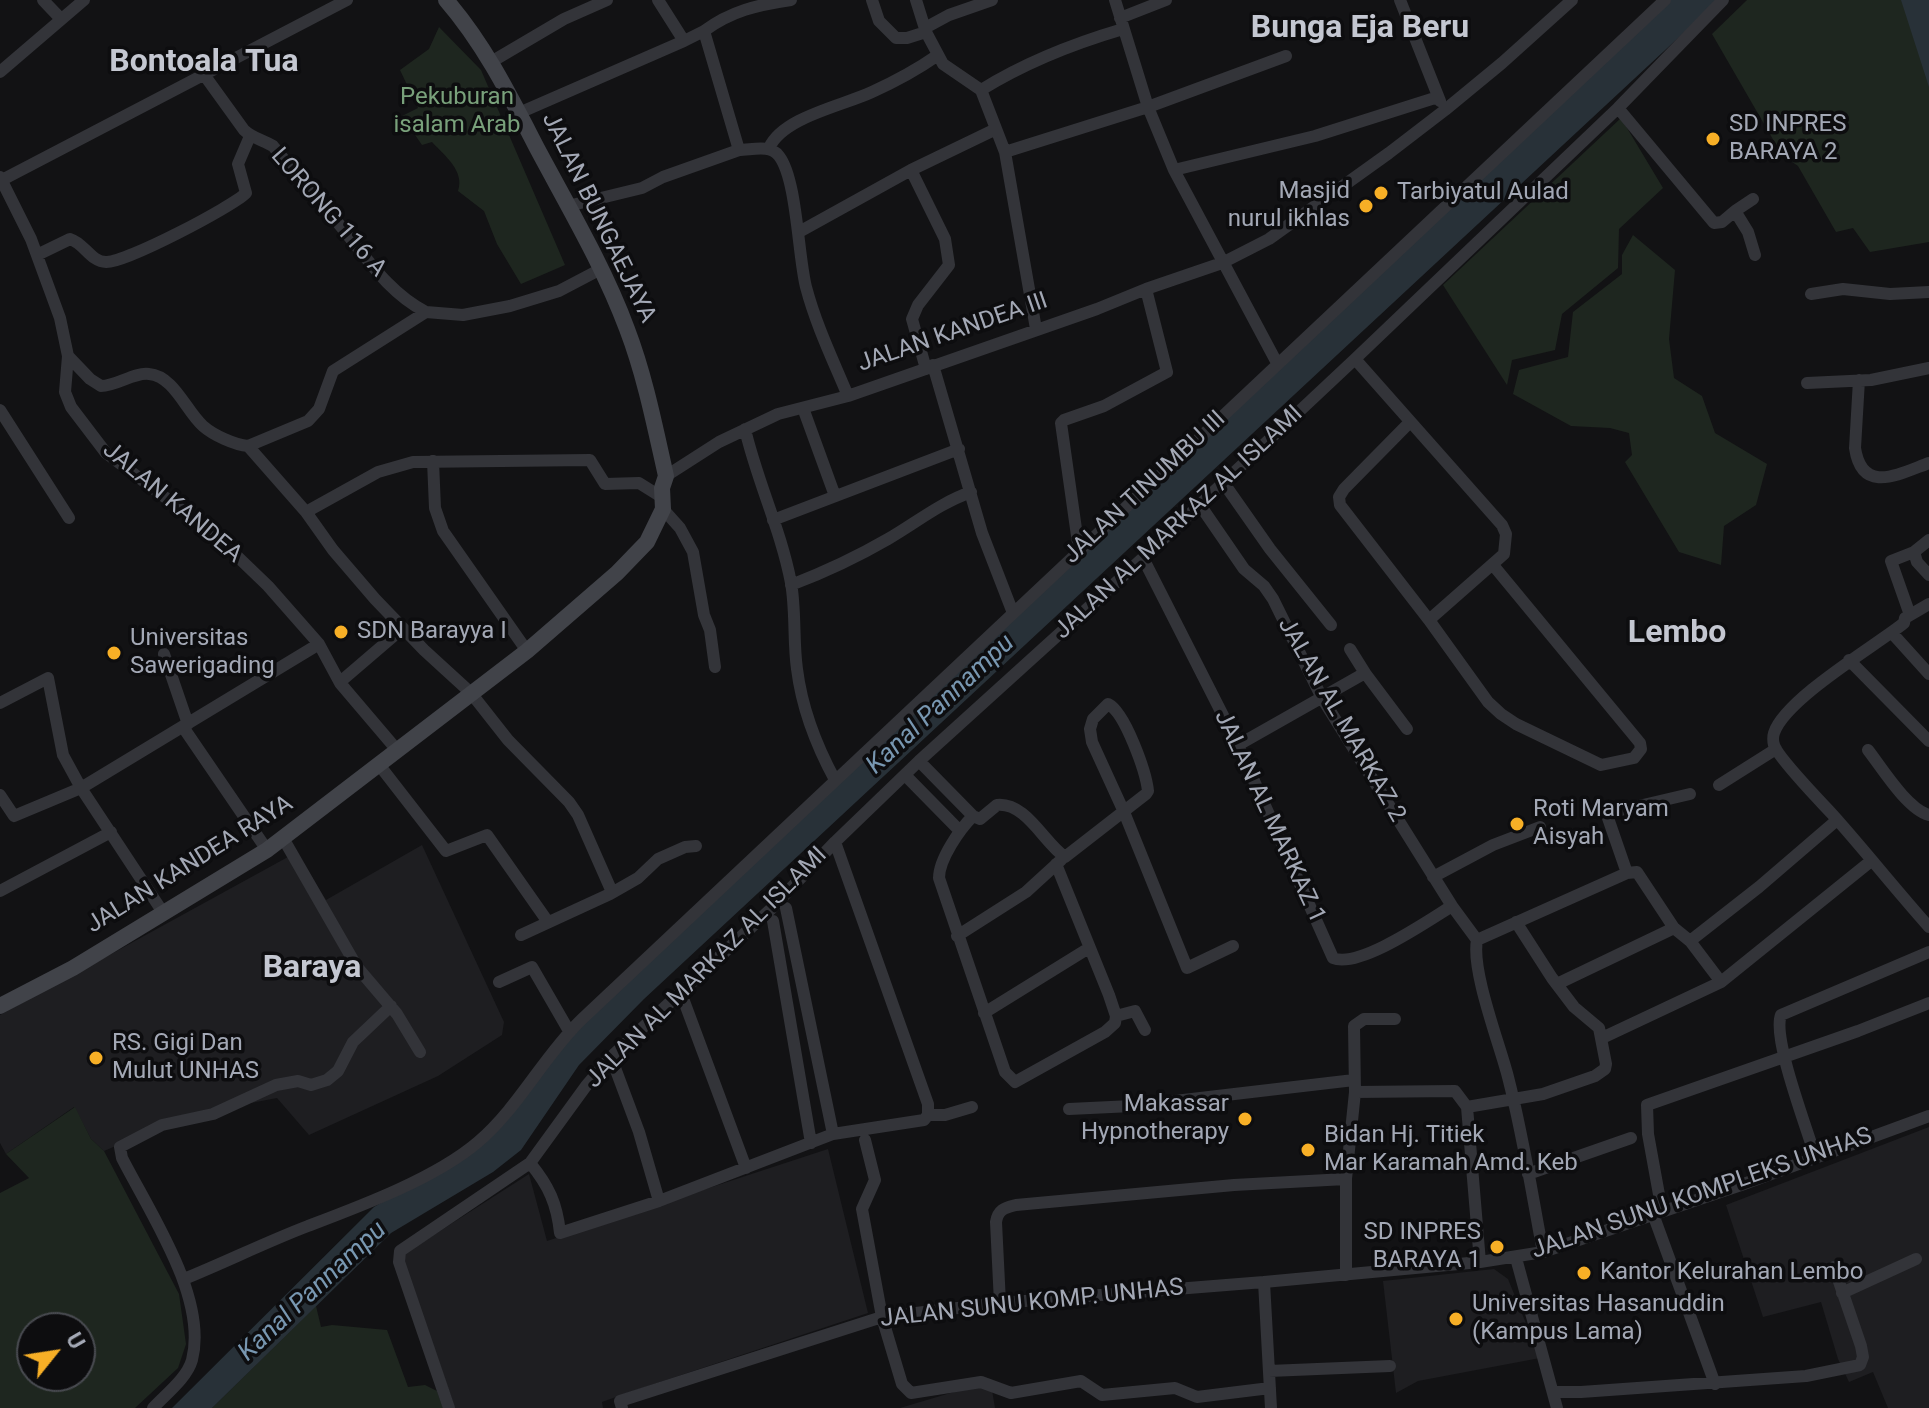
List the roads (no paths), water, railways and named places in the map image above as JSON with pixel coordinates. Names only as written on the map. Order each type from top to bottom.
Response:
[{"type":"street","points":[[43,0],[61,19]]},
{"type":"street","points":[[0,72],[84,0]]},
{"type":"street","points":[[1,178],[205,76],[347,0]]},
{"type":"street","name":"JALAN BUNGAEJAYA","points":[[446,0],[491,62],[617,306],[635,351],[666,476]]},
{"type":"street","points":[[491,62],[564,19],[607,0]]},
{"type":"street","points":[[658,0],[684,41]]},
{"type":"street","points":[[519,113],[684,41],[731,14],[755,5],[791,0]]},
{"type":"street","points":[[872,0],[879,21],[892,35],[903,39],[949,15],[992,0]]},
{"type":"street","points":[[916,0],[925,30],[943,64],[981,90],[1005,152],[1036,329]]},
{"type":"street","points":[[1115,0],[1148,107],[1174,170],[1277,363]]},
{"type":"street","points":[[981,90],[1040,57],[1121,24],[1166,0]]},
{"type":"street","points":[[1400,0],[1445,110]]},
{"type":"street","name":"JALAN KANDEA III","points":[[666,476],[745,429],[778,414],[848,396],[1097,309],[1222,263],[1269,239],[1445,110],[1572,0]]},
{"type":"street","name":"JALAN TINUMBU III","points":[[184,1279],[373,1200],[450,1162],[493,1127],[569,1031],[1665,0]]},
{"type":"street","name":"JALAN AL MARKAZ AL ISLAMI","points":[[449,1408],[398,1256],[404,1247],[530,1163],[611,1057],[785,895],[919,761],[1143,558],[1355,359],[1618,108],[1723,0]]},
{"type":"street","points":[[704,31],[739,150]]},
{"type":"street","points":[[769,148],[773,139],[802,120],[872,92],[938,55]]},
{"type":"street","points":[[1005,152],[1148,107],[1286,56]]},
{"type":"street","name":"LORONG 116 A","points":[[205,76],[250,136],[273,146],[376,271],[410,304],[426,312]]},
{"type":"street","points":[[1174,170],[1315,136],[1438,97]]},
{"type":"street","points":[[1618,108],[1714,223],[1722,222],[1753,199]]},
{"type":"street","points":[[799,232],[911,170],[996,129]]},
{"type":"street","points":[[37,255],[70,239],[95,259],[111,262],[134,254],[203,219],[246,193],[238,164],[250,136]]},
{"type":"street","points":[[568,206],[642,188],[663,177],[739,150],[769,148],[775,152],[784,163],[812,309],[848,396]]},
{"type":"street","points":[[911,170],[945,239],[949,265],[918,305],[912,319],[959,449],[982,533],[1013,613]]},
{"type":"street","name":"JALAN KANDEA","points":[[1,178],[24,221],[60,318],[68,356],[65,392],[68,400],[102,448],[232,549],[319,644],[340,682],[397,750]]},
{"type":"street","points":[[1735,211],[1748,232],[1755,255]]},
{"type":"street","points":[[248,446],[308,421],[319,409],[333,371],[426,312],[463,315],[510,306],[559,291],[599,270]]},
{"type":"street","points":[[1079,550],[1061,423],[1111,402],[1167,372],[1146,289]]},
{"type":"street","points":[[1811,294],[1843,289],[1890,294],[1929,292]]},
{"type":"street","points":[[68,356],[101,386],[146,373],[159,377],[170,385],[203,426],[248,446],[306,512],[345,564],[403,628],[471,693],[508,740],[569,802],[578,815],[612,892]]},
{"type":"street","points":[[1355,359],[1502,525],[1507,544],[1504,554],[1429,620]]},
{"type":"street","points":[[1807,383],[1879,379],[1929,368]]},
{"type":"street","points":[[1859,380],[1855,448],[1863,471],[1873,477],[1886,477],[1929,463]]},
{"type":"street","points":[[803,408],[835,496]]},
{"type":"street","points":[[0,410],[69,518]]},
{"type":"street","points":[[1410,422],[1344,489],[1339,497],[1340,505],[1488,702],[1516,724],[1601,765],[1626,762],[1639,755],[1640,743],[1493,565]]},
{"type":"street","points":[[745,429],[756,475],[769,503],[791,585],[802,701],[818,747],[835,780]]},
{"type":"street","points":[[773,520],[959,449]]},
{"type":"street","points":[[306,512],[378,472],[413,462],[590,460],[605,484],[639,483],[663,503],[680,528],[693,552],[715,667]]},
{"type":"street","points":[[433,461],[435,508],[443,531],[527,651]]},
{"type":"street","points":[[397,750],[527,651],[630,560],[647,542],[663,503],[666,476]]},
{"type":"street","points":[[1223,482],[1270,549],[1331,625]]},
{"type":"street","points":[[791,585],[830,571],[892,537],[945,502],[971,492]]},
{"type":"street","name":"JALAN AL MARKAZ 2","points":[[1200,505],[1244,569],[1256,577],[1273,599],[1322,698],[1433,877],[1477,940]]},
{"type":"street","points":[[1910,615],[1891,561],[1914,552],[1929,540]]},
{"type":"street","points":[[1914,552],[1917,562],[1929,575]]},
{"type":"street","name":"JALAN AL MARKAZ 1","points":[[1143,558],[1238,745],[1334,959],[1362,956],[1452,906]]},
{"type":"street","points":[[1929,604],[1910,615],[1892,633],[1849,660],[1803,699],[1774,733],[1776,749],[1929,927]]},
{"type":"street","points":[[340,682],[403,628]]},
{"type":"street","points":[[1892,633],[1929,674]]},
{"type":"street","points":[[0,795],[14,816],[81,788],[319,644]]},
{"type":"street","points":[[1350,649],[1407,729]]},
{"type":"street","points":[[164,654],[186,726],[267,850]]},
{"type":"street","points":[[1849,660],[1929,741]]},
{"type":"street","points":[[1238,745],[1365,673]]},
{"type":"street","points":[[0,703],[48,678],[60,746],[81,788],[164,914]]},
{"type":"street","points":[[957,936],[1026,892],[1060,861],[1124,812],[1146,794],[1149,788],[1120,714],[1108,704],[1093,719],[1090,729],[1092,742],[1124,812],[1187,968],[1233,946]]},
{"type":"street","points":[[1719,785],[1776,749]]},
{"type":"street","name":"JALAN KANDEA RAYA","points":[[0,1006],[73,968],[267,850],[397,750]]},
{"type":"street","points":[[1868,750],[1905,797],[1922,813],[1929,815]]},
{"type":"street","points":[[919,761],[973,816],[980,819],[997,805],[1010,806],[1039,830],[1057,853],[1116,1016],[1111,1028],[1015,1082],[1005,1072],[939,878],[939,868],[955,843],[959,830],[973,816]]},
{"type":"street","points":[[380,766],[398,785],[446,851],[487,835],[548,922]]},
{"type":"street","points":[[905,775],[959,830]]},
{"type":"street","points":[[1627,873],[1609,813],[1690,794]]},
{"type":"street","points":[[1690,941],[1837,820]]},
{"type":"street","points":[[1433,877],[1493,845],[1540,827]]},
{"type":"street","points":[[0,891],[111,832]]},
{"type":"street","points":[[283,838],[357,967],[391,1006],[420,1052]]},
{"type":"street","points":[[835,842],[925,1096],[928,1115]]},
{"type":"street","points":[[521,935],[638,878],[658,859],[685,847],[696,846]]},
{"type":"street","points":[[1602,1038],[1721,982],[1871,861]]},
{"type":"street","points":[[1543,1252],[1514,1101],[1492,1028],[1478,965],[1477,940],[1627,873],[1640,874],[1674,928],[1690,941],[1721,982]]},
{"type":"street","points":[[786,908],[833,1134]]},
{"type":"street","points":[[773,921],[811,1143]]},
{"type":"street","points":[[1467,1107],[1543,1094],[1601,1073],[1606,1064],[1599,1028],[1574,1007],[1516,922]]},
{"type":"street","points":[[1557,984],[1674,928]]},
{"type":"street","points":[[984,1013],[1089,948]]},
{"type":"street","points":[[1815,1156],[1785,1058],[1779,1024],[1781,1015],[1929,952]]},
{"type":"street","points":[[499,982],[532,967],[569,1031]]},
{"type":"street","points":[[681,993],[746,1168]]},
{"type":"street","points":[[1715,1384],[1657,1213],[1647,1105],[1785,1058],[1929,1003]]},
{"type":"street","points":[[153,1408],[182,1377],[192,1361],[192,1309],[184,1279],[122,1158],[120,1147],[162,1125],[213,1114],[276,1085],[298,1081],[311,1085],[327,1080],[338,1071],[353,1042],[391,1006]]},
{"type":"street","points":[[1116,1016],[1135,1011],[1145,1030]]},
{"type":"street","points":[[1346,1275],[1346,1179],[1354,1086],[1354,1026],[1364,1019],[1395,1019]]},
{"type":"street","points":[[611,1057],[639,1132],[659,1201]]},
{"type":"street","points":[[1069,1109],[1354,1086],[1455,1091],[1467,1107],[1480,1262]]},
{"type":"street","points":[[530,1163],[545,1180],[554,1197],[560,1233],[659,1201],[833,1134],[919,1122],[928,1115],[945,1115],[972,1107]]},
{"type":"street","name":"JALAN SUNU KOMPLEKS UNHAS","points":[[1264,1282],[1480,1262],[1543,1252],[1929,1116]]},
{"type":"street","points":[[1528,1174],[1631,1138]]},
{"type":"street","points":[[865,1140],[875,1180],[862,1209],[882,1317],[902,1384],[911,1393],[981,1382],[1011,1393],[1081,1381],[1102,1395],[1175,1388],[1197,1397],[1270,1388]]},
{"type":"street","points":[[1000,1303],[996,1222],[997,1214],[1002,1209],[1016,1205],[1234,1185],[1346,1179]]},
{"type":"street","points":[[1516,1258],[1557,1408]]},
{"type":"street","points":[[1842,1293],[1916,1259]]},
{"type":"street","points":[[1554,1392],[1806,1376],[1860,1365],[1863,1357],[1861,1346],[1834,1267]]},
{"type":"street","points":[[1264,1282],[1271,1408]]},
{"type":"street","name":"JALAN SUNU KOMP. UNHAS","points":[[621,1404],[882,1317],[1000,1303],[1264,1282]]},
{"type":"street","points":[[1269,1371],[1390,1366]]},
{"type":"water","name":"Kanal Pannampu","points":[[1668,0],[1719,0],[644,999],[579,1065],[521,1150],[493,1172],[391,1233],[212,1408],[172,1408],[374,1207],[471,1150],[567,1036]]},
{"type":"water","points":[[1901,0],[1929,0],[1929,87]]},
{"type":"place","name":"SD INPRES BARAYA 2","points":[[1713,139]]},
{"type":"place","name":"Tarbiyatul Aulad","points":[[1381,193]]},
{"type":"place","name":"Masjid nurul ikhlas","points":[[1366,206]]},
{"type":"place","name":"SDN Barayya I","points":[[341,632]]},
{"type":"place","name":"Universitas Sawerigading","points":[[114,653]]},
{"type":"place","name":"Roti Maryam Aisyah","points":[[1517,824]]},
{"type":"place","name":"RS. Gigi Dan Mulut UNHAS","points":[[96,1058]]},
{"type":"place","name":"Makassar Hypnotherapy","points":[[1245,1119]]},
{"type":"place","name":"Bidan Hj. Titiek Mar Karamah Amd. Keb","points":[[1308,1150]]},
{"type":"place","name":"SD INPRES BARAYA 1","points":[[1497,1247]]},
{"type":"place","name":"Kantor Kelurahan Lembo","points":[[1584,1273]]},
{"type":"place","name":"Universitas Hasanuddin (Kampus Lama)","points":[[1456,1319]]},
{"type":"district","name":"Bunga Eja Beru","points":[[1360,29]]},
{"type":"district","name":"Bontoala Tua","points":[[204,63]]},
{"type":"district","name":"Lembo","points":[[1677,634]]},
{"type":"district","name":"Baraya","points":[[312,969]]},
{"type":"park label","name":"Pekuburan isalam Arab","points":[[457,112]]}]
